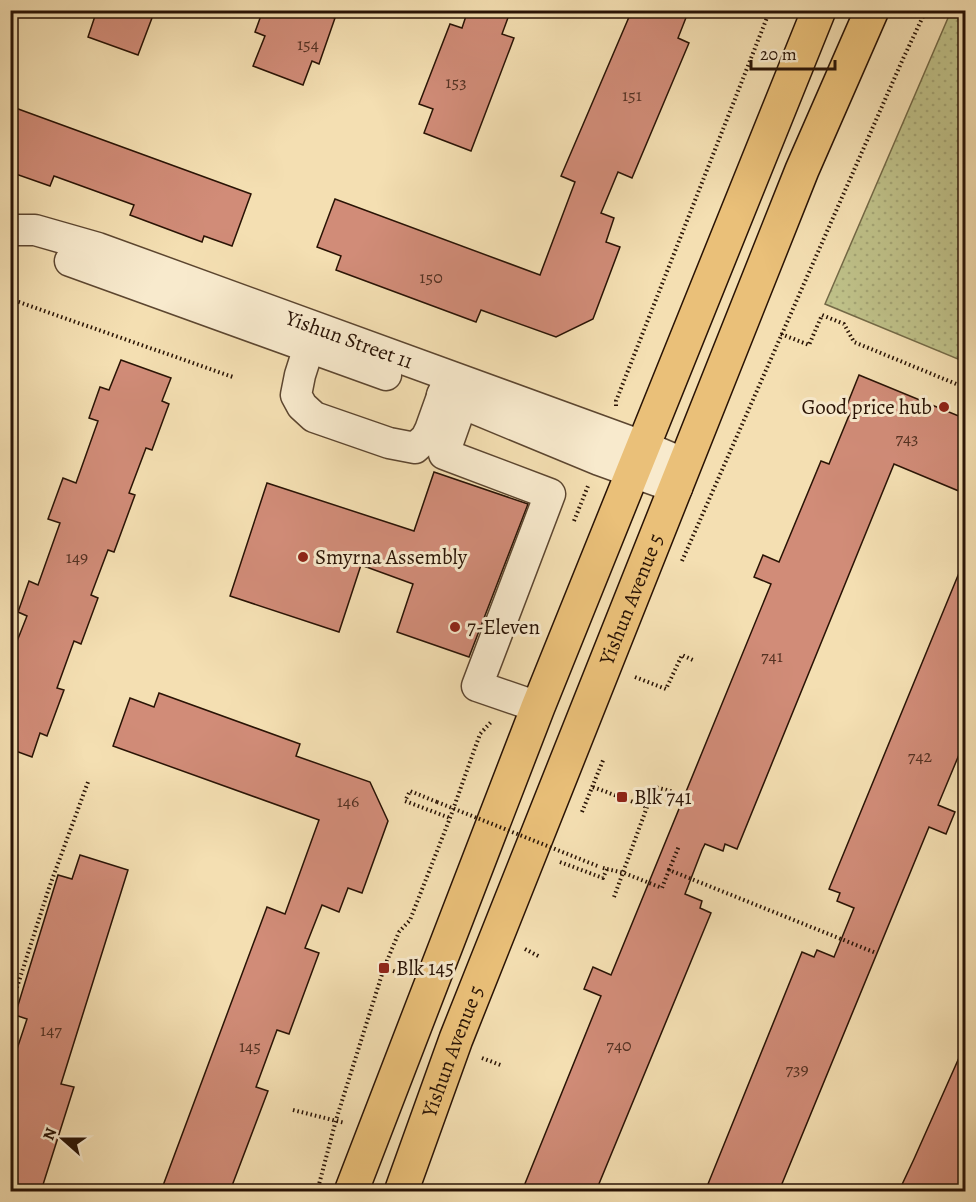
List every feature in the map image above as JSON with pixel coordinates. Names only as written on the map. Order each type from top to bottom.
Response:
[{"type":"main road","name":"Yishun Avenue 5","points":[[351,1191],[538,707],[819,10]]},
{"type":"main road","name":"Yishun Avenue 5","points":[[401,1191],[453,1048],[802,170],[872,10]]},
{"type":"street","name":"Yishun Street 11","points":[[10,230],[35,230],[98,248],[253,316],[681,476]]},
{"type":"street","name":"Yishun Street 11","points":[[10,250],[31,248],[253,316]]},
{"type":"street","points":[[312,338],[296,395],[302,406],[314,417],[389,442],[415,448],[426,438],[451,391]]},
{"type":"street","points":[[451,391],[444,454],[550,494],[477,686],[538,707]]},
{"type":"path","points":[[616,410],[616,401],[770,10]]},
{"type":"path","points":[[681,562],[926,10]]},
{"type":"path","points":[[10,299],[233,377]]},
{"type":"path","points":[[781,334],[809,345],[822,315],[844,324],[854,342],[966,388]]},
{"type":"path","points":[[635,677],[666,689],[682,655],[695,661]]},
{"type":"path","points":[[631,687],[639,667]]},
{"type":"path","points":[[579,819],[604,756]]},
{"type":"path","points":[[10,1009],[49,888],[88,783]]},
{"type":"path","points":[[317,1191],[336,1120],[384,968],[399,932],[410,920],[462,787]]},
{"type":"path","points":[[593,787],[647,807]]},
{"type":"path","points":[[614,897],[655,787],[674,792]]},
{"type":"path","points":[[450,818],[405,801],[410,791],[600,867],[624,873],[662,888],[679,846]]},
{"type":"path","points":[[565,851],[560,862],[603,878],[607,869]]},
{"type":"path","points":[[669,870],[876,953]]},
{"type":"path","points":[[522,948],[527,938]]},
{"type":"path","points":[[530,952],[540,957]]},
{"type":"path","points":[[384,968],[432,985]]},
{"type":"path","points":[[475,1064],[479,1056]]},
{"type":"path","points":[[487,1060],[503,1066]]},
{"type":"path","points":[[293,1110],[322,1117]]},
{"type":"green space","points":[[951,11],[966,11],[965,362],[825,304]]},
{"type":"building","points":[[97,10],[155,10],[138,55],[88,37]]},
{"type":"building","points":[[263,10],[331,10],[329,16],[335,18],[319,64],[312,61],[303,85],[253,66],[265,36],[255,32]]},
{"type":"building","points":[[468,10],[497,10],[509,15],[502,34],[514,38],[471,151],[424,133],[433,109],[419,104],[450,24],[462,28]]},
{"type":"building","points":[[632,10],[689,10],[678,38],[689,43],[632,178],[618,172],[601,213],[614,218],[606,242],[620,247],[593,319],[556,337],[481,310],[476,322],[336,270],[341,256],[317,247],[335,199],[540,275],[575,182],[561,176]]},
{"type":"building","points":[[10,106],[251,194],[232,246],[204,236],[202,242],[130,215],[134,205],[54,176],[50,186],[10,172]]},
{"type":"building","points":[[121,360],[171,378],[162,401],[169,404],[152,450],[146,448],[129,493],[135,495],[114,552],[108,550],[91,595],[98,598],[81,644],[74,641],[57,688],[64,690],[47,736],[40,733],[32,757],[10,749],[10,659],[27,616],[18,612],[29,581],[38,585],[60,523],[48,519],[63,478],[76,483],[98,421],[89,418],[100,387],[109,390]]},
{"type":"building","points":[[859,375],[966,419],[966,494],[894,464],[737,849],[725,844],[723,851],[705,844],[702,850],[685,894],[702,901],[700,908],[711,913],[596,1191],[522,1191],[601,996],[584,989],[593,967],[611,975],[771,584],[754,577],[763,555],[779,562],[821,461],[829,464],[850,413],[845,410]]},
{"type":"building","points":[[434,472],[528,504],[469,657],[397,632],[413,584],[361,565],[339,632],[230,596],[267,483],[414,531]]},
{"type":"building","points":[[966,556],[966,738],[938,805],[955,812],[946,834],[929,827],[779,1191],[725,1191],[708,1184],[802,952],[814,957],[817,950],[834,957],[854,908],[837,901],[840,893],[829,889]]},
{"type":"building","points":[[159,693],[300,744],[296,756],[370,782],[388,821],[362,893],[348,888],[339,912],[322,905],[305,948],[319,953],[289,1034],[277,1030],[256,1087],[268,1091],[230,1191],[161,1191],[267,907],[285,914],[319,820],[113,746],[130,698],[154,707]]},
{"type":"building","points":[[80,855],[128,870],[61,1084],[74,1087],[41,1191],[10,1191],[10,1070],[27,1019],[15,1015],[58,875],[72,879]]},
{"type":"building","points":[[966,1042],[966,1191],[899,1191],[914,1159]]},
{"type":"place","name":"Good price hub","points":[[944,407]]},
{"type":"place","name":"Smyrna Assembly","points":[[303,557]]},
{"type":"place","name":"7-Eleven","points":[[455,627]]},
{"type":"place","name":"Blk 741","points":[[622,797]]},
{"type":"place","name":"Blk 145","points":[[384,968]]}]
